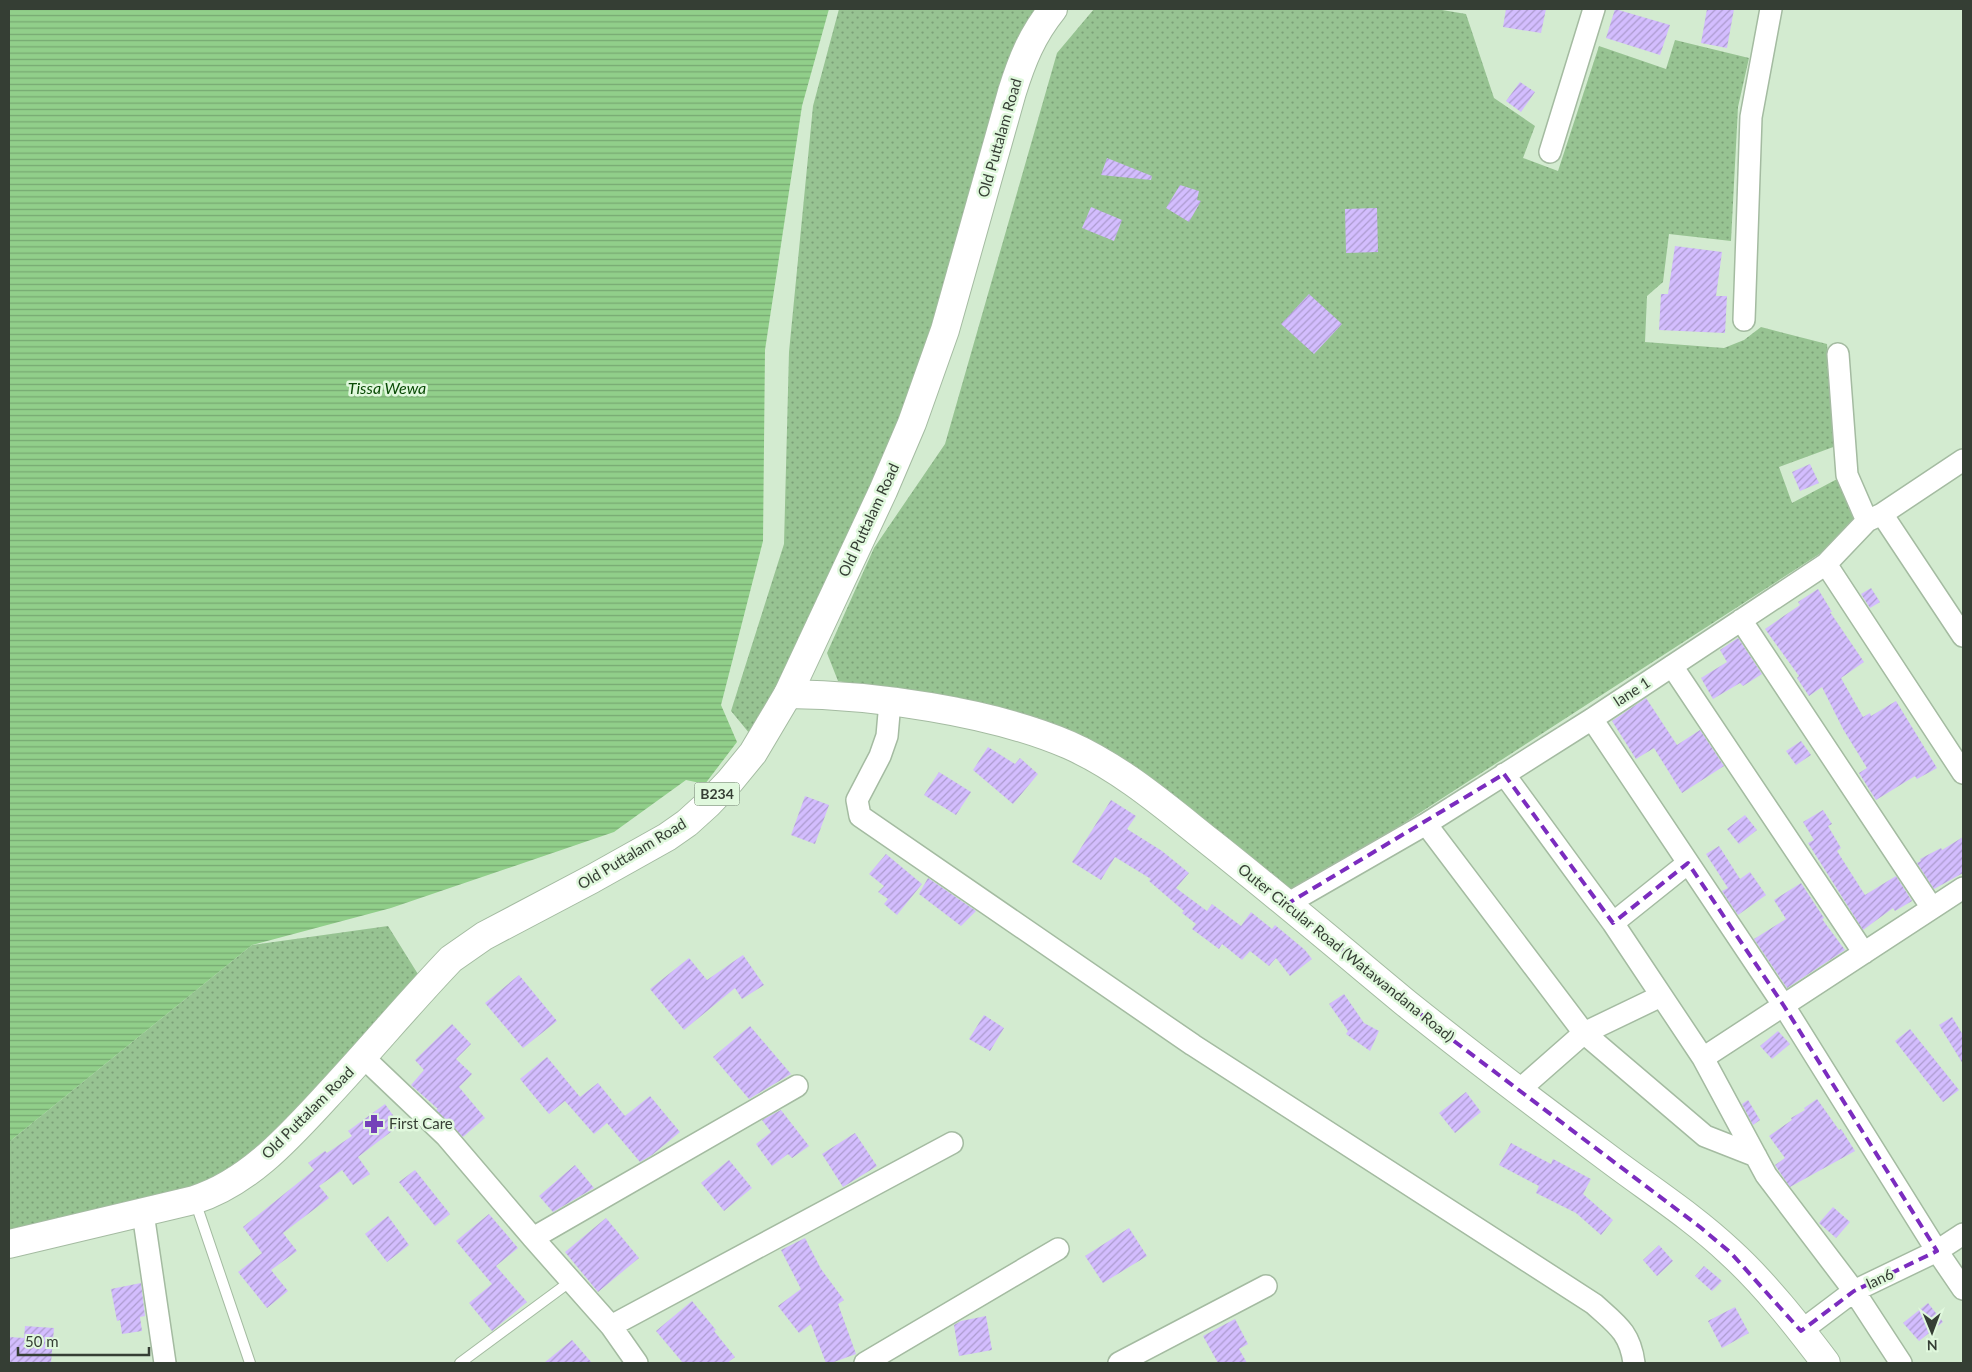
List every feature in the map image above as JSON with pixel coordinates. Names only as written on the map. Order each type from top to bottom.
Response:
[{"type":"main road","name":"Old Puttalam Road","points":[[9,1244],[194,1200],[222,1189],[238,1180],[278,1147],[363,1057],[418,993],[451,959],[468,946],[630,858],[687,823],[730,781],[752,753],[788,694],[883,491],[912,423],[945,330],[1014,84],[1034,34],[1053,9]]},
{"type":"main road","name":"Outer Circular Road (Watawandana Road)","points":[[788,694],[812,694],[890,702],[951,712],[1040,734],[1084,752],[1147,793],[1287,904],[1438,1029],[1662,1198],[1731,1253],[1801,1331],[1826,1363]]},
{"type":"street","points":[[1550,152],[1594,9]]},
{"type":"street","points":[[1744,320],[1751,117],[1771,9]]},
{"type":"street","points":[[1838,354],[1848,475],[1875,517],[1963,636]]},
{"type":"street","name":"lane 1","points":[[1287,904],[1426,824],[1592,719],[1826,564],[1875,517],[1960,470]]},
{"type":"street","points":[[1826,564],[1963,773]]},
{"type":"street","points":[[1741,620],[1932,908]]},
{"type":"street","points":[[1672,666],[1864,954]]},
{"type":"street","points":[[890,702],[887,736],[880,756],[857,800],[860,816],[1192,1045],[1594,1304],[1621,1329],[1632,1347],[1634,1363]]},
{"type":"street","points":[[1592,719],[1784,1006],[1937,1252],[1963,1289]]},
{"type":"street","points":[[1504,774],[1613,923],[1703,1058],[1766,1175],[1854,1291],[1901,1363]]},
{"type":"street","points":[[1426,824],[1584,1033],[1705,1136],[1756,1156]]},
{"type":"street","points":[[1613,923],[1688,863]]},
{"type":"street","points":[[1703,1058],[1963,888]]},
{"type":"street","points":[[1518,1090],[1584,1033],[1661,996]]},
{"type":"street","points":[[363,1057],[446,1136],[532,1238],[611,1326],[637,1363]]},
{"type":"street","points":[[532,1238],[797,1086]]},
{"type":"street","points":[[611,1326],[952,1143]]},
{"type":"street","points":[[143,1213],[165,1363]]},
{"type":"street","name":"lan6","points":[[1801,1331],[1854,1291],[1937,1252],[1963,1234]]},
{"type":"street","points":[[865,1363],[1058,1249]]},
{"type":"street","points":[[1119,1363],[1266,1286]]},
{"type":"lane","points":[[194,1200],[250,1363]]},
{"type":"lane","points":[[460,1363],[571,1281]]},
{"type":"highlighted area","points":[[1504,774],[1613,923],[1688,863],[1784,1006],[1937,1251],[1854,1291],[1801,1331],[1731,1253],[1700,1227],[1446,1035],[1287,904]]},
{"type":"shaded area","points":[[839,9],[1038,9],[931,349],[867,498],[778,685],[750,734],[731,711],[784,544],[789,352],[813,106]]},
{"type":"shaded area","points":[[1094,9],[1436,9],[1466,14],[1494,98],[1535,126],[1523,158],[1558,171],[1599,46],[1666,69],[1675,40],[1749,58],[1738,107],[1731,241],[1669,234],[1663,282],[1647,296],[1645,342],[1724,348],[1744,340],[1761,327],[1827,344],[1836,446],[1779,467],[1792,503],[1839,478],[1861,527],[1296,893],[1158,784],[1095,743],[1023,714],[965,701],[838,681],[827,653],[874,548],[945,444],[1057,53]]},
{"type":"shaded area","points":[[388,926],[421,979],[264,1147],[208,1188],[9,1235],[9,1142],[252,945]]},
{"type":"water","name":"Tissa Wewa","points":[[9,9],[829,9],[802,106],[765,350],[763,541],[721,705],[737,742],[705,784],[686,780],[614,832],[391,908],[252,945],[9,1142]]},
{"type":"building","points":[[1506,9],[1546,9],[1541,33],[1503,27]]},
{"type":"building","points":[[1615,9],[1670,25],[1660,55],[1606,38]]},
{"type":"building","points":[[1707,9],[1734,9],[1727,48],[1701,43]]},
{"type":"building","points":[[1520,82],[1535,92],[1521,112],[1506,101]]},
{"type":"building","points":[[1107,158],[1152,176],[1151,180],[1101,175]]},
{"type":"building","points":[[1180,185],[1199,191],[1197,200],[1201,201],[1189,222],[1166,208]]},
{"type":"building","points":[[1091,207],[1122,220],[1114,241],[1082,228]]},
{"type":"building","points":[[1377,208],[1378,252],[1346,253],[1345,209]]},
{"type":"building","points":[[1675,246],[1722,252],[1716,296],[1727,296],[1725,333],[1659,330],[1661,294],[1668,294]]},
{"type":"building","points":[[1309,294],[1342,324],[1314,354],[1281,324]]},
{"type":"building","points":[[1810,464],[1819,483],[1800,491],[1792,472]]},
{"type":"building","points":[[1871,588],[1880,602],[1870,608],[1861,594]]},
{"type":"building","points":[[1818,589],[1832,612],[1830,612],[1864,662],[1841,678],[1863,717],[1870,713],[1871,716],[1896,701],[1937,768],[1917,779],[1915,776],[1876,800],[1859,773],[1867,768],[1843,729],[1822,687],[1809,696],[1797,678],[1799,676],[1765,629],[1800,605],[1798,602]]},
{"type":"building","points":[[1738,638],[1762,674],[1743,686],[1740,683],[1713,699],[1701,678],[1727,662],[1720,650]]},
{"type":"building","points":[[1646,698],[1677,745],[1700,730],[1724,766],[1682,793],[1654,748],[1636,759],[1612,721]]},
{"type":"building","points":[[1801,741],[1811,755],[1796,765],[1786,751]]},
{"type":"building","points":[[988,747],[1015,764],[1020,758],[1038,774],[1013,804],[973,770]]},
{"type":"building","points":[[939,772],[971,792],[956,815],[924,795]]},
{"type":"building","points":[[805,796],[829,805],[815,844],[791,835]]},
{"type":"building","points":[[1111,800],[1136,816],[1127,829],[1162,851],[1189,873],[1176,888],[1207,911],[1212,904],[1241,926],[1251,912],[1272,929],[1275,925],[1305,950],[1312,959],[1290,976],[1276,958],[1269,966],[1250,951],[1242,960],[1222,944],[1219,949],[1192,929],[1196,924],[1149,881],[1151,879],[1115,857],[1101,880],[1072,862]]},
{"type":"building","points":[[1823,810],[1832,824],[1828,826],[1841,848],[1837,851],[1865,895],[1896,876],[1912,901],[1895,911],[1893,908],[1863,930],[1808,843],[1814,840],[1803,822]]},
{"type":"building","points":[[1745,815],[1757,830],[1739,844],[1727,829]]},
{"type":"building","points":[[1963,837],[1963,873],[1934,889],[1917,863],[1921,861],[1920,859],[1941,848],[1942,850]]},
{"type":"building","points":[[1719,846],[1740,879],[1750,872],[1766,895],[1738,915],[1722,891],[1728,888],[1706,854]]},
{"type":"building","points":[[886,854],[922,884],[897,915],[884,904],[888,899],[878,892],[884,886],[869,874]]},
{"type":"building","points":[[928,878],[976,911],[961,926],[919,894]]},
{"type":"building","points":[[1801,883],[1824,918],[1822,919],[1845,950],[1787,988],[1754,939],[1786,919],[1774,900]]},
{"type":"building","points":[[743,955],[764,985],[742,999],[735,988],[684,1030],[650,989],[689,958],[707,980]]},
{"type":"building","points":[[519,975],[557,1021],[523,1048],[485,1003]]},
{"type":"building","points":[[1344,994],[1364,1023],[1379,1031],[1370,1051],[1346,1034],[1348,1031],[1329,1004]]},
{"type":"building","points":[[984,1015],[1004,1028],[990,1051],[969,1039]]},
{"type":"building","points":[[1952,1017],[1963,1035],[1963,1064],[1939,1025]]},
{"type":"building","points":[[452,1024],[471,1044],[456,1059],[472,1074],[459,1087],[485,1118],[463,1137],[436,1110],[438,1109],[411,1085],[424,1070],[415,1060]]},
{"type":"building","points":[[750,1026],[791,1074],[749,1099],[713,1057]]},
{"type":"building","points":[[1910,1029],[1959,1090],[1943,1102],[1895,1041]]},
{"type":"building","points":[[1778,1031],[1790,1044],[1772,1059],[1760,1046]]},
{"type":"building","points":[[547,1057],[580,1097],[598,1083],[625,1116],[650,1096],[680,1132],[652,1155],[640,1162],[607,1123],[594,1134],[565,1101],[549,1114],[520,1079]]},
{"type":"building","points":[[1466,1092],[1481,1112],[1455,1133],[1439,1113]]},
{"type":"building","points":[[1817,1099],[1839,1130],[1841,1129],[1855,1151],[1790,1187],[1775,1165],[1785,1158],[1769,1136]]},
{"type":"building","points":[[1748,1100],[1760,1120],[1753,1125],[1742,1104]]},
{"type":"building","points":[[385,1104],[400,1125],[358,1157],[370,1174],[353,1185],[342,1170],[319,1186],[329,1198],[283,1233],[297,1251],[271,1270],[288,1291],[267,1308],[238,1272],[262,1253],[243,1227],[314,1170],[308,1163],[352,1136],[348,1131]]},
{"type":"building","points":[[781,1110],[809,1146],[792,1158],[788,1154],[772,1166],[756,1144],[771,1132],[762,1120]]},
{"type":"building","points":[[855,1133],[877,1166],[843,1187],[822,1154]]},
{"type":"building","points":[[1511,1143],[1551,1164],[1553,1159],[1591,1179],[1583,1194],[1613,1220],[1601,1235],[1576,1213],[1536,1193],[1539,1186],[1499,1165]]},
{"type":"building","points":[[729,1160],[752,1188],[724,1211],[701,1183]]},
{"type":"building","points":[[575,1165],[594,1188],[553,1212],[539,1196]]},
{"type":"building","points":[[415,1170],[450,1214],[435,1226],[399,1182]]},
{"type":"building","points":[[1833,1207],[1850,1222],[1836,1238],[1819,1223]]},
{"type":"building","points":[[489,1214],[518,1248],[496,1266],[527,1302],[492,1331],[469,1303],[492,1284],[456,1241]]},
{"type":"building","points":[[388,1216],[409,1245],[387,1262],[365,1234]]},
{"type":"building","points":[[606,1218],[639,1258],[598,1292],[565,1252]]},
{"type":"building","points":[[1129,1228],[1147,1256],[1103,1283],[1085,1256]]},
{"type":"building","points":[[805,1238],[821,1269],[844,1300],[838,1304],[856,1354],[831,1363],[826,1363],[811,1324],[799,1333],[778,1306],[801,1289],[781,1250]]},
{"type":"building","points":[[1659,1245],[1673,1261],[1657,1276],[1643,1260]]},
{"type":"building","points":[[1704,1266],[1722,1281],[1712,1291],[1695,1276]]},
{"type":"building","points":[[141,1283],[145,1316],[140,1317],[142,1331],[122,1334],[120,1320],[117,1321],[111,1289]]},
{"type":"building","points":[[692,1301],[735,1357],[727,1363],[683,1363],[656,1331]]},
{"type":"building","points":[[1928,1303],[1943,1322],[1919,1341],[1903,1323]]},
{"type":"building","points":[[1735,1307],[1749,1333],[1722,1348],[1708,1321]]},
{"type":"building","points":[[986,1316],[992,1350],[959,1356],[954,1325],[961,1321]]},
{"type":"building","points":[[1235,1319],[1248,1344],[1239,1349],[1247,1363],[1218,1363],[1203,1336]]},
{"type":"building","points":[[25,1326],[54,1328],[51,1363],[9,1363],[9,1337],[24,1338]]},
{"type":"building","points":[[572,1340],[592,1363],[544,1363]]},
{"type":"place","name":"First Care","points":[[374,1124]]}]
